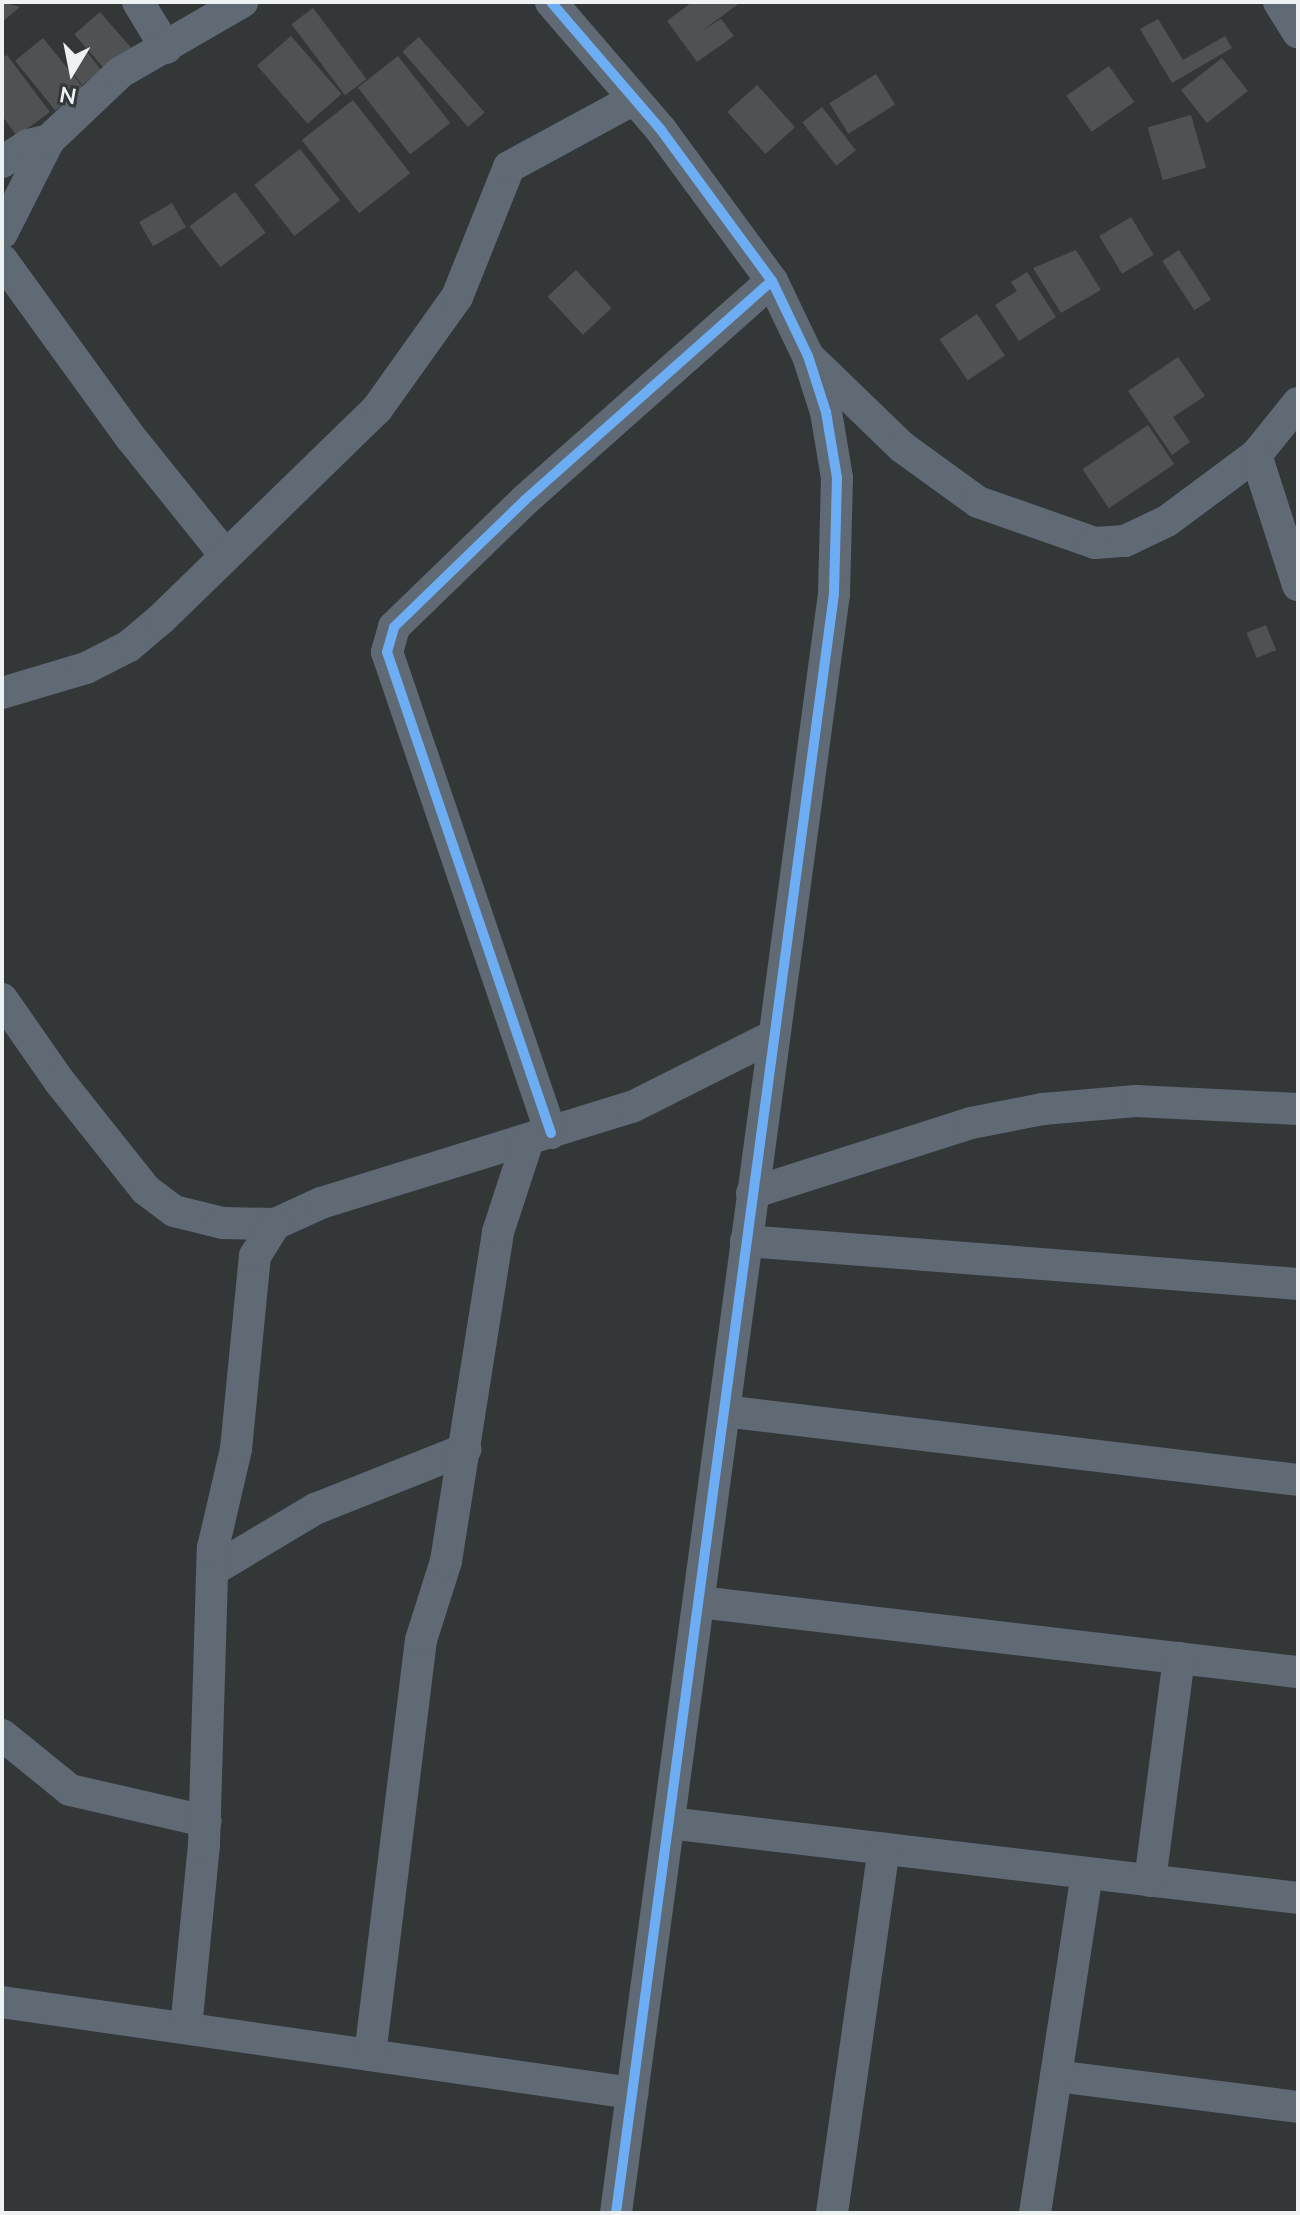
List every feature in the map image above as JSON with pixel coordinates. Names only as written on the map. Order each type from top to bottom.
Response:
[{"type":"street","points":[[138,2],[166,48]]},
{"type":"street","points":[[2,233],[49,140],[121,72],[242,2]]},
{"type":"street","points":[[551,2],[634,99],[772,281],[808,356],[826,412],[837,478],[834,594],[616,2213]]},
{"type":"street","points":[[1279,2],[1298,32]]},
{"type":"street","points":[[2,693],[86,668],[129,646],[377,409],[457,297],[509,167],[634,99]]},
{"type":"street","points":[[2,162],[28,145],[49,140]]},
{"type":"street","points":[[2,260],[131,438],[225,555]]},
{"type":"street","points":[[370,2055],[421,1640],[446,1561],[498,1232],[540,1137],[387,652],[394,627],[525,500],[772,281]]},
{"type":"street","points":[[808,356],[902,447],[978,502],[1095,543],[1125,541],[1167,521],[1256,455],[1298,403]]},
{"type":"street","points":[[1256,455],[1298,585]]},
{"type":"street","points":[[2,999],[60,1082],[146,1190],[174,1211],[223,1223],[275,1224],[321,1203],[632,1107],[773,1036]]},
{"type":"street","points":[[752,1193],[971,1123],[1043,1109],[1136,1101],[1298,1109]]},
{"type":"street","points":[[186,2028],[205,1821],[213,1570],[236,1449],[255,1256],[275,1224]]},
{"type":"street","points":[[746,1241],[1298,1284]]},
{"type":"street","points":[[724,1411],[1298,1480]]},
{"type":"street","points":[[213,1570],[315,1509],[466,1449]]},
{"type":"street","points":[[699,1602],[1298,1672]]},
{"type":"street","points":[[1150,1881],[1179,1658]]},
{"type":"street","points":[[2,1735],[70,1790],[205,1821]]},
{"type":"street","points":[[669,1823],[1298,1898]]},
{"type":"street","points":[[832,2213],[884,1849]]},
{"type":"street","points":[[1035,2213],[1087,1873]]},
{"type":"street","points":[[2,2002],[632,2093]]},
{"type":"street","points":[[1056,2076],[1298,2107]]},
{"type":"building","points":[[2,2],[20,7],[2,22]]},
{"type":"building","points":[[692,2],[741,2],[702,31],[721,19],[734,36],[697,62],[667,21]]},
{"type":"building","points":[[313,8],[367,79],[345,95],[291,24]]},
{"type":"building","points":[[100,12],[131,48],[106,71],[74,34]]},
{"type":"building","points":[[1158,19],[1183,60],[1225,36],[1232,48],[1172,83],[1140,29]]},
{"type":"building","points":[[291,36],[342,94],[308,124],[257,66]]},
{"type":"building","points":[[419,37],[485,112],[468,127],[402,51]]},
{"type":"building","points":[[43,38],[83,88],[55,110],[15,61]]},
{"type":"building","points":[[87,52],[101,70],[82,85],[68,67]]},
{"type":"building","points":[[7,55],[50,112],[17,136],[2,116],[2,58]]},
{"type":"building","points":[[398,56],[450,123],[410,154],[358,87]]},
{"type":"building","points":[[1222,58],[1248,91],[1207,123],[1181,90]]},
{"type":"building","points":[[1109,66],[1134,102],[1092,132],[1066,96]]},
{"type":"building","points":[[876,74],[895,105],[848,134],[829,103]]},
{"type":"building","points":[[757,85],[795,127],[765,154],[727,112]]},
{"type":"building","points":[[353,100],[410,173],[359,213],[302,140]]},
{"type":"building","points":[[822,107],[856,150],[836,166],[802,122]]},
{"type":"building","points":[[1191,115],[1206,168],[1163,180],[1148,127]]},
{"type":"building","points":[[300,149],[340,200],[294,236],[254,185]]},
{"type":"building","points":[[235,192],[266,233],[220,267],[189,226]]},
{"type":"building","points":[[172,203],[186,227],[153,246],[139,222]]},
{"type":"building","points":[[1131,217],[1154,255],[1122,274],[1099,236]]},
{"type":"building","points":[[1076,250],[1101,290],[1061,313],[1033,268]]},
{"type":"building","points":[[1179,250],[1211,299],[1194,310],[1162,261]]},
{"type":"building","points":[[576,270],[611,308],[583,335],[547,297]]},
{"type":"building","points":[[1027,272],[1056,317],[1019,341],[995,305],[1017,291],[1011,282]]},
{"type":"building","points":[[977,314],[1005,355],[968,381],[940,339]]},
{"type":"building","points":[[1178,357],[1205,396],[1173,417],[1190,442],[1172,455],[1128,391]]},
{"type":"building","points":[[1148,425],[1174,464],[1109,508],[1083,469]]},
{"type":"building","points":[[1266,625],[1276,650],[1257,658],[1247,633]]},
{"type":"cycle path","points":[[551,2],[661,130],[772,281],[808,356],[826,412],[837,478],[834,594],[616,2213]]},
{"type":"cycle path","points":[[551,1133],[387,652],[394,627],[525,500],[772,281]]}]
